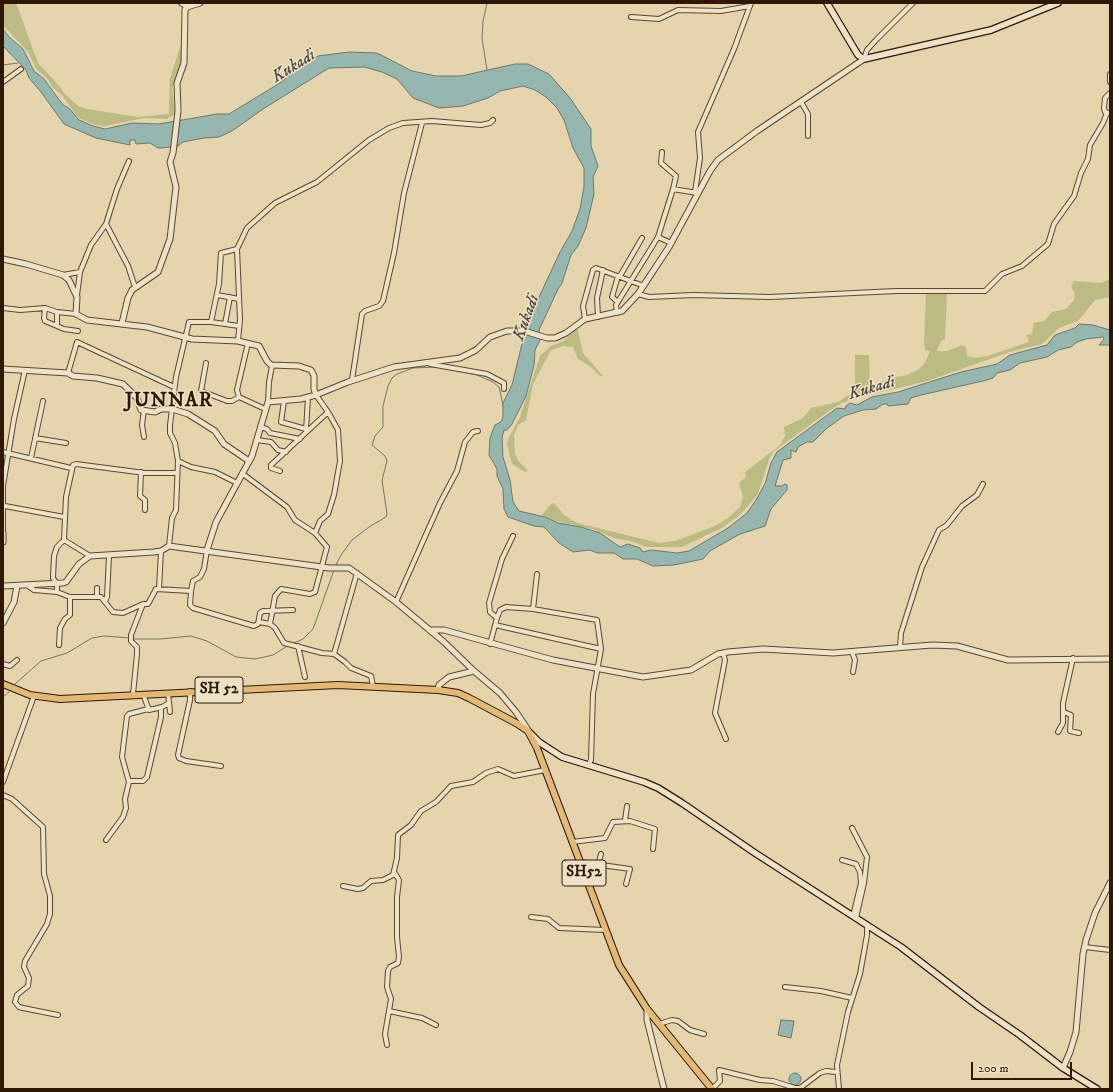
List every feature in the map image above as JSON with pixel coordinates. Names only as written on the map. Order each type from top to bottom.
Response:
[{"type":"main road","points":[[827,3],[858,55],[864,59],[992,30],[1058,3]]},
{"type":"main road","name":"SH 52","points":[[3,684],[34,696],[60,699],[168,692],[338,685],[438,690]]},
{"type":"main road","points":[[438,690],[458,693],[469,698],[528,731],[556,754],[570,760],[658,788],[867,925],[922,963],[979,1008],[1020,1035],[1063,1068],[1097,1089]]},
{"type":"main road","name":"SH52","points":[[528,731],[545,770],[619,965],[647,1009],[712,1089]]},
{"type":"street","points":[[181,3],[187,7]]},
{"type":"street","points":[[187,7],[200,3]]},
{"type":"street","points":[[268,402],[316,396],[352,380],[394,367],[460,358],[476,350],[486,341],[500,333],[507,331],[524,331],[547,338],[561,336],[585,319],[617,313],[624,310],[644,286],[671,243],[710,170],[718,160],[757,131],[864,59],[867,50],[913,3]]},
{"type":"street","points":[[632,17],[659,19],[678,10],[716,11],[750,5],[734,49],[698,132],[700,158],[697,193]]},
{"type":"street","points":[[122,323],[128,298],[135,287],[158,272],[170,239],[176,187],[171,168],[171,158],[173,154],[178,110],[176,84],[184,63],[184,25],[187,7]]},
{"type":"street","points":[[3,82],[21,69]]},
{"type":"street","points":[[1110,74],[1110,82]]},
{"type":"street","points":[[638,294],[649,297],[693,295],[763,297],[896,291],[986,291],[1002,274],[1022,266],[1048,244],[1054,224],[1074,196],[1081,173],[1088,159],[1090,145],[1108,113],[1104,110],[1104,100],[1110,93]]},
{"type":"street","points":[[801,102],[808,114],[808,136]]},
{"type":"street","points":[[238,341],[238,249],[247,228],[275,203],[317,182],[369,140],[389,128],[403,123],[440,121],[481,125],[490,123],[493,120]]},
{"type":"street","points":[[352,380],[362,314],[365,311],[379,306],[383,301],[394,253],[404,193],[422,123]]},
{"type":"street","points":[[617,313],[616,308],[618,302],[630,280],[658,237],[673,189],[676,176],[661,163],[662,152]]},
{"type":"street","points":[[76,314],[80,272],[91,245],[106,224],[128,161]]},
{"type":"street","points":[[673,189],[697,193]]},
{"type":"street","points":[[106,224],[128,266],[135,287]]},
{"type":"street","points":[[658,237],[671,243]]},
{"type":"street","points":[[618,302],[612,297],[619,276],[642,238]]},
{"type":"street","points":[[211,322],[217,295],[221,253],[238,249]]},
{"type":"street","points":[[3,259],[63,275],[80,272]]},
{"type":"street","points":[[585,319],[583,306],[593,270],[596,268],[644,286]]},
{"type":"street","points":[[598,317],[597,298],[603,270]]},
{"type":"street","points":[[63,275],[72,284],[77,297]]},
{"type":"street","points":[[217,295],[239,299]]},
{"type":"street","points":[[225,324],[230,298]]},
{"type":"street","points":[[3,308],[20,310],[45,308],[57,312],[76,314],[87,320],[147,327],[185,338],[238,341],[248,343],[259,346],[268,363],[272,366],[300,366],[312,370],[316,396],[328,412],[338,430],[340,454],[338,476],[328,514],[319,523],[315,533]]},
{"type":"street","points":[[45,308],[44,320],[78,331]]},
{"type":"street","points":[[57,312],[57,325]]},
{"type":"street","points":[[168,546],[172,518],[176,510],[178,461],[176,443],[170,429],[174,387],[190,320],[239,326]]},
{"type":"street","points":[[68,373],[77,342],[174,387]]},
{"type":"street","points":[[248,343],[237,390],[239,397],[265,409]]},
{"type":"street","points":[[206,363],[201,391],[232,401],[239,397]]},
{"type":"street","points":[[420,363],[439,364],[486,374],[504,383],[504,389]]},
{"type":"street","points":[[272,366],[269,382],[268,402],[257,440],[243,474],[216,522],[207,550],[204,569],[200,577],[193,581],[190,605],[193,608],[254,626],[259,622],[261,611],[272,609],[293,610]]},
{"type":"street","points":[[3,369],[68,373],[73,376],[96,378],[123,384],[137,398],[140,408],[155,412],[161,409],[172,409],[188,414],[215,431],[224,444],[249,461]]},
{"type":"street","points":[[3,542],[5,506],[3,486],[24,370]]},
{"type":"street","points":[[305,435],[308,397]]},
{"type":"street","points":[[31,458],[43,401]]},
{"type":"street","points":[[284,401],[281,422],[306,429]]},
{"type":"street","points":[[144,410],[142,425],[144,437]]},
{"type":"street","points":[[280,471],[270,467],[328,412]]},
{"type":"street","points":[[260,427],[267,429],[270,433],[300,439]]},
{"type":"street","points":[[396,602],[440,503],[457,472],[465,442],[473,432],[478,432]]},
{"type":"street","points":[[35,438],[66,443]]},
{"type":"street","points":[[257,440],[271,442],[278,450],[286,452]]},
{"type":"street","points":[[3,452],[9,452],[71,468]]},
{"type":"street","points":[[178,461],[191,467],[215,472],[237,483]]},
{"type":"street","points":[[58,592],[56,582],[53,578],[54,556],[57,547],[64,540],[64,517],[71,468],[76,464],[141,472],[177,473]]},
{"type":"street","points":[[141,472],[140,496],[145,500],[145,510]]},
{"type":"street","points":[[243,474],[286,507],[295,520],[315,533],[327,547],[315,592],[310,594],[281,589],[275,596],[270,624]]},
{"type":"street","points":[[900,647],[901,633],[922,567],[939,530],[946,525],[962,506],[977,495],[982,484]]},
{"type":"street","points":[[5,506],[64,517]]},
{"type":"street","points":[[497,618],[490,612],[489,603],[502,559],[513,536]]},
{"type":"street","points":[[64,540],[90,556],[109,556],[161,551],[168,546],[207,550],[330,568],[349,568],[396,602],[430,630],[500,694],[516,712],[528,731]]},
{"type":"street","points":[[159,589],[161,551]]},
{"type":"street","points":[[3,586],[66,582],[79,564],[90,556]]},
{"type":"street","points":[[105,601],[107,597],[109,556]]},
{"type":"street","points":[[334,654],[357,573]]},
{"type":"street","points":[[533,609],[537,574]]},
{"type":"street","points":[[27,585],[34,590],[58,592],[70,597],[104,598],[110,611],[117,613],[143,604],[148,604],[154,591],[159,589],[191,591]]},
{"type":"street","points":[[3,623],[14,602],[17,586]]},
{"type":"street","points":[[97,588],[97,597]]},
{"type":"street","points":[[59,645],[60,628],[70,614],[70,597]]},
{"type":"street","points":[[133,694],[137,647],[131,637],[143,604]]},
{"type":"street","points":[[490,644],[500,610],[506,607],[533,609],[597,620],[601,649],[593,694],[591,760],[588,765]]},
{"type":"street","points":[[259,622],[270,624],[275,628],[282,641],[322,653],[334,654],[351,668],[371,676],[373,686]]},
{"type":"street","points":[[495,625],[601,649]]},
{"type":"street","points":[[430,630],[444,630],[490,644],[553,660],[643,677],[691,670],[723,653],[764,650],[820,653],[852,652],[932,645],[957,646],[1008,660],[1073,658],[1110,659]]},
{"type":"street","points":[[298,646],[305,677]]},
{"type":"street","points":[[852,652],[855,660],[853,672]]},
{"type":"street","points":[[723,653],[725,660],[715,713],[726,739]]},
{"type":"street","points":[[1058,732],[1063,722],[1063,703],[1073,658]]},
{"type":"street","points":[[3,664],[10,666],[17,660]]},
{"type":"street","points":[[438,690],[439,685],[449,677],[474,671]]},
{"type":"street","points":[[168,692],[170,712]]},
{"type":"street","points":[[190,692],[178,756],[186,761],[221,766]]},
{"type":"street","points":[[143,694],[148,709]]},
{"type":"street","points":[[3,782],[34,696]]},
{"type":"street","points":[[106,840],[125,813],[125,800],[129,780],[122,757],[127,716],[148,709],[161,707],[169,703]]},
{"type":"street","points":[[129,780],[143,781],[146,778],[161,717],[161,707]]},
{"type":"street","points":[[1064,712],[1071,715],[1070,731],[1079,733]]},
{"type":"street","points":[[344,886],[358,889],[363,888],[371,881],[388,878],[394,872],[397,858],[398,835],[411,825],[421,811],[436,802],[451,786],[473,782],[486,773],[498,769],[514,776],[545,770]]},
{"type":"street","points":[[3,795],[12,799],[44,830],[43,869],[50,896],[50,914],[47,924],[24,962],[24,967],[29,978],[28,986],[17,995],[15,1002],[23,1008],[58,1015]]},
{"type":"street","points":[[625,821],[627,806]]},
{"type":"street","points":[[572,842],[605,838],[613,822],[625,821],[655,829],[653,849]]},
{"type":"street","points":[[852,828],[866,857],[864,883],[855,917]]},
{"type":"street","points":[[598,865],[601,854]]},
{"type":"street","points":[[842,860],[856,864],[860,872],[861,883],[855,917]]},
{"type":"street","points":[[579,862],[630,869],[626,884]]},
{"type":"street","points":[[387,1045],[385,1034],[391,999],[387,987],[388,971],[390,967],[398,963],[399,957],[396,897],[399,880],[394,872]]},
{"type":"street","points":[[1063,1068],[1076,1032],[1085,947],[1095,913],[1110,883]]},
{"type":"street","points":[[530,916],[548,919],[559,928],[605,930]]},
{"type":"street","points":[[839,1089],[836,1072],[852,998],[860,974],[867,935],[867,925]]},
{"type":"street","points":[[1085,947],[1110,950]]},
{"type":"street","points":[[785,987],[821,991],[852,998]]},
{"type":"street","points":[[647,1009],[648,1020],[664,1089]]},
{"type":"street","points":[[389,1011],[422,1018],[436,1025]]},
{"type":"street","points":[[659,1024],[672,1020],[678,1021],[690,1030],[704,1034]]},
{"type":"street","points":[[712,1089],[720,1081],[719,1070],[760,1080],[772,1081],[795,1088],[800,1088],[820,1073],[826,1071],[836,1072]]},
{"type":"shaded area","points":[[3,3],[16,3],[38,63],[63,92],[78,106],[87,109],[138,117],[169,114],[170,79],[182,41],[181,66],[172,88],[175,114],[167,119],[144,118],[105,126],[95,125],[81,119],[77,116],[62,95],[53,88],[47,78],[37,70],[28,52],[3,25]]},
{"type":"shaded area","points":[[1110,279],[1110,297],[1095,300],[1078,321],[1059,328],[1042,344],[1013,351],[927,381],[852,399],[836,406],[774,451],[769,459],[758,494],[741,514],[722,528],[682,547],[647,547],[630,541],[613,538],[596,530],[556,521],[542,515],[551,504],[554,503],[564,515],[577,523],[659,543],[675,541],[715,526],[728,518],[740,507],[743,497],[739,483],[746,477],[745,472],[779,446],[785,436],[784,427],[803,418],[811,408],[838,402],[855,391],[855,355],[869,355],[870,387],[890,378],[907,375],[919,369],[925,363],[930,351],[925,350],[924,344],[926,294],[947,294],[945,339],[941,341],[937,351],[947,351],[962,345],[966,347],[967,356],[975,358],[988,356],[1028,342],[1029,340],[1026,335],[1032,334],[1034,323],[1044,321],[1052,312],[1066,309],[1074,300],[1075,294],[1071,286],[1074,281],[1101,283]]},
{"type":"shaded area","points":[[577,327],[583,353],[603,376],[600,376],[591,367],[578,359],[573,347],[563,346],[551,350],[533,384],[526,420],[518,425],[514,436],[515,453],[518,461],[528,470],[525,472],[512,464],[507,444],[508,439],[520,417],[540,356],[551,346],[564,341]]},
{"type":"water","points":[[3,29],[9,37],[23,49],[34,71],[44,79],[63,105],[69,108],[79,120],[105,129],[132,123],[159,124],[217,114],[229,114],[280,83],[305,63],[318,56],[349,52],[377,53],[412,71],[436,76],[461,76],[515,64],[528,64],[549,74],[570,98],[591,129],[591,146],[598,166],[593,177],[594,194],[586,228],[578,246],[571,255],[562,283],[539,330],[541,338],[535,350],[534,365],[526,396],[512,424],[507,430],[504,430],[502,438],[503,457],[510,480],[513,502],[519,511],[545,517],[558,523],[581,527],[600,533],[620,547],[628,544],[640,548],[643,552],[651,550],[677,553],[689,551],[728,528],[747,513],[756,500],[765,484],[771,463],[777,452],[837,408],[845,409],[850,403],[857,405],[872,397],[898,392],[961,372],[997,364],[1010,355],[1047,345],[1055,335],[1075,328],[1079,324],[1093,325],[1110,330],[1110,345],[1099,345],[1104,339],[1103,337],[1086,339],[1077,342],[1071,347],[1058,350],[1047,357],[1020,363],[1010,370],[997,373],[993,378],[987,380],[917,396],[911,398],[908,404],[888,406],[887,404],[883,404],[876,409],[863,410],[844,416],[826,429],[813,442],[807,442],[798,447],[796,452],[791,450],[791,458],[783,460],[775,486],[782,486],[785,484],[787,485],[787,490],[771,509],[765,526],[740,534],[710,551],[703,559],[674,565],[653,566],[637,559],[623,559],[614,553],[597,553],[590,550],[573,552],[559,543],[544,527],[534,526],[508,517],[504,509],[503,489],[497,476],[497,469],[489,455],[490,438],[495,425],[501,422],[503,417],[503,403],[512,385],[527,323],[560,252],[572,231],[580,209],[584,187],[584,168],[573,148],[564,120],[557,108],[546,97],[535,90],[523,86],[500,91],[488,98],[463,106],[439,108],[413,98],[397,79],[382,72],[364,67],[329,68],[263,109],[232,131],[219,137],[183,142],[178,146],[163,148],[158,148],[150,143],[136,144],[135,140],[130,140],[130,145],[96,138],[64,124],[29,78],[26,70],[3,46]]},
{"type":"water","points":[[781,1020],[794,1021],[791,1038],[778,1035]]},
{"type":"water","points":[[793,1073],[797,1073],[801,1079],[797,1085],[793,1085],[789,1081],[789,1077]]},
{"type":"waterway","points":[[487,3],[483,21],[482,38],[487,70]]},
{"type":"waterway","points":[[3,65],[18,63]]},
{"type":"waterway","points":[[336,565],[352,540],[369,527],[386,517],[387,514],[382,480],[387,461],[385,456],[372,445],[375,436],[383,427],[383,406],[388,386],[392,378],[397,374],[413,368],[436,367]]},
{"type":"waterway","points":[[463,372],[477,375],[493,382],[499,387],[503,405]]},
{"type":"waterway","points":[[292,644],[303,639],[313,629],[334,570]]},
{"type":"waterway","points":[[15,684],[41,661],[67,653],[92,638],[104,636],[130,638]]},
{"type":"waterway","points":[[133,639],[160,639],[191,636],[207,641],[236,657],[255,659],[273,655],[289,645]]},
{"type":"waterway","points":[[3,697],[9,692]]},
{"type":"district","name":"JUNNAR","points":[[169,402]]},
{"type":"water label","name":"Kukadi","points":[[294,67]]},
{"type":"water label","name":"Kukadi","points":[[527,318]]},
{"type":"water label","name":"Kukadi","points":[[872,389]]}]
